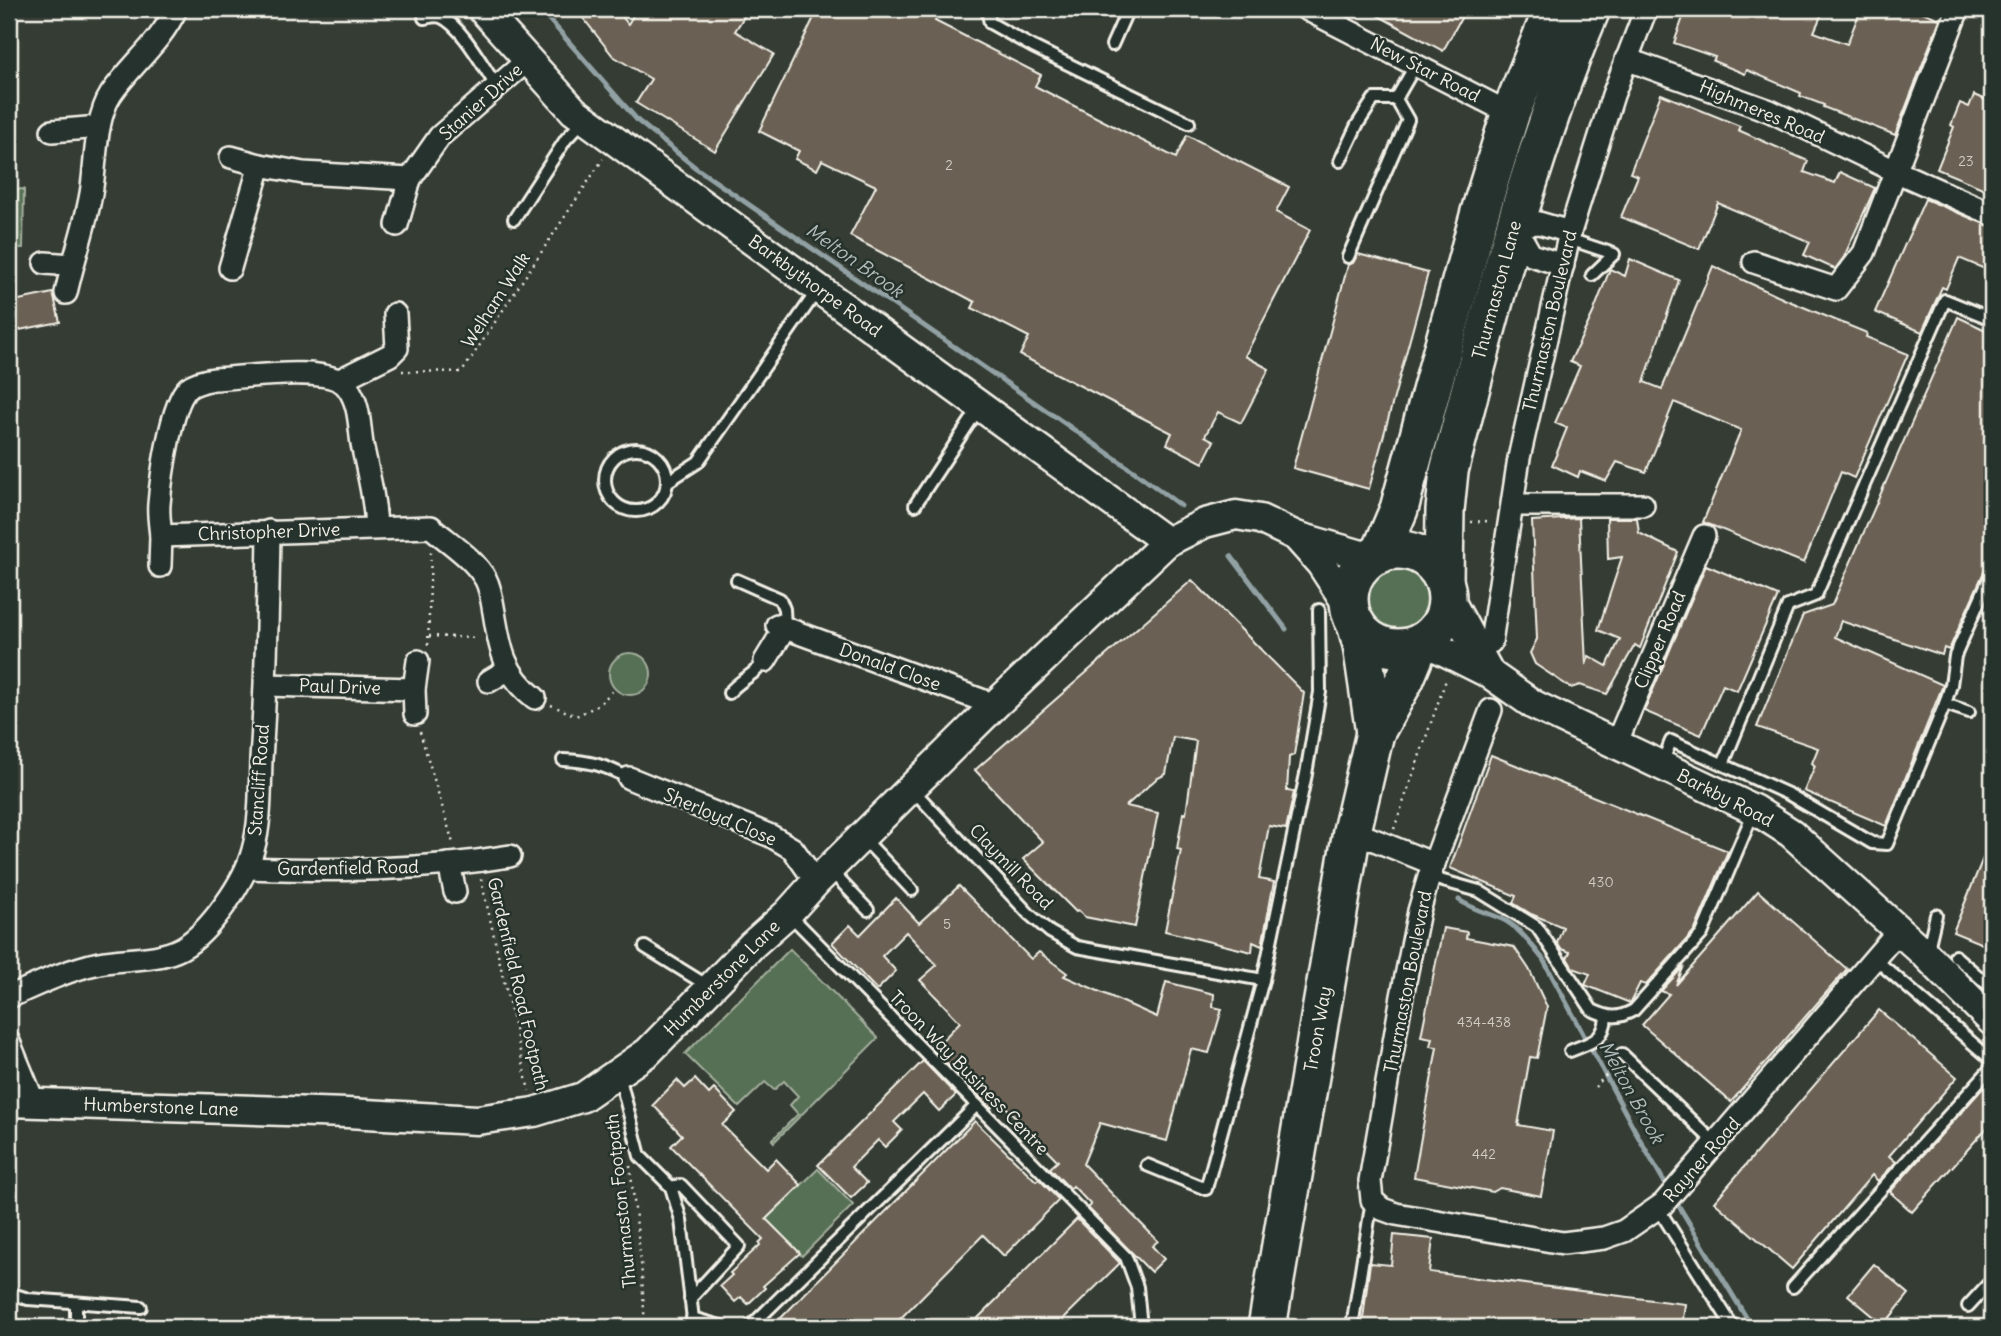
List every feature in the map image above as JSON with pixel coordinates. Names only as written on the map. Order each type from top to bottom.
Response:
[{"type":"highway","name":"Thurmaston Lane","points":[[1376,556],[1399,509],[1480,212],[1510,114],[1553,9]]},
{"type":"highway","name":"Thurmaston Lane","points":[[1446,588],[1445,510],[1449,471],[1513,225],[1563,75],[1591,9]]},
{"type":"highway","points":[[1395,550],[1410,551],[1425,558],[1436,568],[1446,588],[1444,618],[1433,647],[1392,648],[1378,644],[1342,615],[1360,568],[1376,556],[1395,550]]},
{"type":"highway","name":"Troon Way","points":[[1342,615],[1362,645],[1375,733]]},
{"type":"highway","name":"Troon Way","points":[[1267,1327],[1352,831],[1375,733],[1405,679],[1433,647]]},
{"type":"street","points":[[66,293],[90,200],[99,127],[111,94],[143,58],[176,9]]},
{"type":"street","name":"Barkbythorpe Road","points":[[482,9],[585,119],[1167,542]]},
{"type":"street","name":"New Star Road","points":[[1306,9],[1510,114],[1546,127]]},
{"type":"street","name":"Thurmaston Boulevard","points":[[1491,642],[1519,458],[1569,236],[1626,59],[1646,9]]},
{"type":"street","points":[[1754,262],[1836,289],[1864,253],[1958,9]]},
{"type":"street","name":"Highmeres Road","points":[[1626,59],[1770,111],[1992,214]]},
{"type":"street","name":"Stanier Drive","points":[[397,225],[410,178],[440,136],[528,61]]},
{"type":"street","points":[[52,131],[99,127]]},
{"type":"street","points":[[231,157],[303,173],[410,178]]},
{"type":"street","points":[[230,268],[260,165]]},
{"type":"street","points":[[1480,212],[1513,225],[1539,223],[1569,236]]},
{"type":"street","points":[[1513,225],[1531,255],[1563,265]]},
{"type":"street","points":[[45,263],[72,265]]},
{"type":"street","points":[[340,380],[390,355],[397,348],[395,314]]},
{"type":"street","points":[[160,566],[159,506],[163,466],[178,402],[187,389],[200,381],[317,374],[340,380],[347,385],[359,416],[365,459],[373,488],[376,529]]},
{"type":"street","points":[[1511,513],[1643,505]]},
{"type":"street","name":"Humberstone Lane","points":[[21,1102],[477,1120],[534,1112],[583,1097],[648,1052],[752,944],[788,913],[995,705],[1167,542],[1205,523],[1237,515],[1260,519],[1296,536],[1376,556]]},
{"type":"street","points":[[431,527],[475,565],[485,580],[491,597],[501,656],[519,684],[535,698]]},
{"type":"street","name":"Christopher Drive","points":[[161,536],[431,527]]},
{"type":"street","name":"Stancliff Road","points":[[9,997],[61,974],[96,964],[151,957],[181,948],[202,932],[222,909],[247,868],[254,849],[258,816],[266,685],[269,531]]},
{"type":"street","name":"Humberstone Lane","points":[[1296,536],[1321,564],[1342,615]]},
{"type":"street","name":"Clipper Road","points":[[1616,744],[1704,536]]},
{"type":"street","name":"Barkby Road","points":[[1446,588],[1489,674]]},
{"type":"street","points":[[765,661],[781,626]]},
{"type":"street","name":"Donald Close","points":[[781,626],[995,705]]},
{"type":"street","name":"Barkby Road","points":[[1433,647],[1489,674],[1534,705],[1755,810],[1791,833],[1926,955],[1992,1021]]},
{"type":"street","points":[[415,714],[414,689],[418,661]]},
{"type":"street","points":[[489,681],[509,669]]},
{"type":"street","name":"Paul Drive","points":[[266,685],[414,689]]},
{"type":"street","name":"Thurmaston Boulevard","points":[[1371,1190],[1402,996],[1419,911],[1431,870],[1492,710]]},
{"type":"street","name":"Sherloyd Close","points":[[638,790],[771,836],[793,849],[822,876]]},
{"type":"street","points":[[1352,831],[1388,845],[1431,870]]},
{"type":"street","name":"Gardenfield Road","points":[[247,868],[341,871],[413,869],[510,856]]},
{"type":"street","points":[[455,892],[462,863]]},
{"type":"street","name":"Rayner Road","points":[[1371,1190],[1382,1209],[1396,1214],[1563,1243],[1604,1238],[1624,1231],[1661,1206],[1899,930]]},
{"type":"street","points":[[9,1042],[21,1102]]},
{"type":"lane","points":[[987,9],[990,23],[1033,47],[1189,123]]},
{"type":"lane","points":[[1112,45],[1128,9]]},
{"type":"lane","points":[[424,18],[442,18],[454,27],[497,87]]},
{"type":"lane","points":[[1396,99],[1415,66]]},
{"type":"lane","points":[[1340,160],[1357,125],[1374,99],[1396,99]]},
{"type":"lane","points":[[1348,257],[1408,120],[1396,99]]},
{"type":"lane","points":[[514,219],[566,139],[585,119]]},
{"type":"lane","points":[[1569,236],[1614,254],[1592,275]]},
{"type":"lane","points":[[667,482],[666,471],[655,454],[635,448],[624,450],[616,456],[605,474],[605,484],[614,502],[632,510],[652,507],[665,492],[667,482],[698,461],[818,288]]},
{"type":"lane","points":[[1723,764],[1788,606],[1816,595],[1945,300],[1992,319]]},
{"type":"lane","points":[[915,505],[981,406]]},
{"type":"lane","points":[[1661,766],[1671,741],[1790,795],[1872,843],[1887,844],[1945,704],[1955,656],[1992,572]]},
{"type":"lane","points":[[737,580],[780,599],[784,609],[781,626]]},
{"type":"lane","points":[[1147,1165],[1206,1189],[1263,980],[1306,774],[1320,692],[1342,615]]},
{"type":"lane","points":[[729,693],[738,682],[754,673],[765,661]]},
{"type":"lane","points":[[1945,704],[1969,712]]},
{"type":"lane","points":[[563,760],[590,761],[604,765],[638,790]]},
{"type":"lane","name":"Claymill Road","points":[[911,788],[1029,914],[1050,932],[1077,947],[1263,980]]},
{"type":"lane","points":[[1431,870],[1479,891],[1537,926],[1592,1010],[1606,1017],[1621,1018],[1634,1010],[1702,934],[1755,810]]},
{"type":"lane","points":[[862,837],[912,890]]},
{"type":"lane","points":[[822,876],[868,910]]},
{"type":"lane","name":"Troon Way Business Centre","points":[[788,913],[1126,1257],[1137,1286],[1141,1327]]},
{"type":"lane","points":[[1926,955],[1937,915]]},
{"type":"lane","points":[[645,947],[711,987]]},
{"type":"lane","points":[[1955,956],[1992,988]]},
{"type":"lane","points":[[1875,959],[1992,1060]]},
{"type":"lane","points":[[1570,1051],[1598,1039],[1605,1031],[1606,1017]]},
{"type":"lane","points":[[1622,1054],[1716,1144]]},
{"type":"lane","points":[[1793,1287],[1992,1068]]},
{"type":"lane","points":[[618,1072],[640,1156],[671,1187],[681,1220],[693,1322],[724,1327]]},
{"type":"lane","points":[[750,1327],[977,1105]]},
{"type":"lane","points":[[671,1187],[681,1185],[739,1246],[691,1299]]},
{"type":"lane","points":[[1352,1327],[1371,1190]]},
{"type":"lane","points":[[1661,1206],[1733,1327]]},
{"type":"lane","points":[[1968,1306],[1992,1280]]},
{"type":"lane","points":[[9,1293],[28,1299],[141,1307]]},
{"type":"lane","points":[[76,1303],[76,1327]]},
{"type":"path","name":"Welham Walk","points":[[398,371],[463,372],[615,141]]},
{"type":"path","points":[[1461,522],[1511,513]]},
{"type":"path","points":[[418,661],[427,655],[429,636],[431,527]]},
{"type":"path","points":[[429,636],[498,639]]},
{"type":"path","points":[[1388,845],[1433,647]]},
{"type":"path","points":[[535,698],[576,716],[599,705],[614,688]]},
{"type":"path","name":"Gardenfield Road Footpath","points":[[415,714],[462,863],[534,1112]]},
{"type":"path","points":[[1595,1087],[1613,1069]]},
{"type":"path","name":"Thurmaston Footpath","points":[[630,1167],[641,1261],[645,1327]]},
{"type":"green space","points":[[24,189],[23,248],[9,247],[9,190]]},
{"type":"green space","points":[[1399,562],[1413,565],[1425,573],[1433,585],[1436,599],[1433,613],[1425,625],[1413,633],[1399,636],[1385,633],[1373,625],[1365,613],[1362,599],[1365,585],[1373,573],[1385,565]]},
{"type":"green space","points":[[630,653],[645,659],[651,674],[645,689],[630,695],[615,689],[609,674],[615,659]]},
{"type":"green space","points":[[790,949],[878,1038],[774,1142],[772,1140],[798,1114],[790,1105],[798,1096],[784,1081],[774,1090],[765,1082],[739,1107],[685,1054]]},
{"type":"green space","points":[[818,1169],[853,1205],[802,1256],[766,1219]]},
{"type":"building","points":[[576,9],[616,9],[628,24],[637,9],[749,9],[735,31],[774,54],[715,151],[636,103],[651,79],[613,56]]},
{"type":"building","points":[[818,9],[941,9],[935,21],[1041,75],[1035,86],[1176,158],[1187,135],[1289,187],[1276,212],[1310,230],[1245,356],[1269,369],[1241,423],[1218,412],[1205,436],[1214,441],[1203,463],[1167,444],[1172,433],[1020,355],[1029,337],[972,308],[975,302],[850,236],[876,186],[822,160],[817,170],[795,159],[799,151],[759,131]]},
{"type":"building","points":[[1366,9],[1466,9],[1443,51]]},
{"type":"building","points":[[1686,9],[1824,9],[1814,32],[1847,44],[1861,9],[1915,9],[1940,19],[1895,135],[1823,107],[1824,105],[1800,96],[1801,93],[1747,70],[1745,74],[1713,61],[1715,57],[1674,43]]},
{"type":"building","points":[[1661,94],[1740,126],[1738,130],[1808,161],[1804,172],[1835,183],[1840,172],[1875,188],[1844,257],[1835,269],[1804,255],[1810,242],[1718,203],[1699,249],[1621,217],[1638,176],[1630,173]]},
{"type":"building","points":[[1974,95],[1992,103],[1992,192],[1937,169],[1954,127],[1951,125],[1960,103],[1969,107]]},
{"type":"building","points":[[1925,199],[1992,227],[1992,272],[1959,258],[1946,289],[1942,287],[1922,332],[1875,312]]},
{"type":"building","points":[[1358,254],[1428,273],[1369,489],[1293,468],[1348,265],[1353,263]]},
{"type":"building","points":[[1630,259],[1679,280],[1644,382],[1662,389],[1713,266],[1867,333],[1866,337],[1908,354],[1854,478],[1841,472],[1804,563],[1703,522],[1741,430],[1674,402],[1646,472],[1617,462],[1606,481],[1580,471],[1578,477],[1552,465],[1567,428],[1555,423],[1580,366],[1570,362],[1610,269],[1625,276]]},
{"type":"building","points":[[53,293],[60,322],[9,332],[9,302]]},
{"type":"building","points":[[1958,317],[1992,333],[1992,554],[1949,650],[1944,648],[1942,655],[1841,621],[1835,637],[1943,685],[1886,826],[1804,791],[1815,766],[1812,763],[1818,748],[1757,727],[1803,615],[1832,605]]},
{"type":"building","points":[[1579,518],[1586,665],[1589,656],[1607,666],[1620,639],[1598,630],[1622,557],[1608,559],[1607,518],[1637,518],[1639,533],[1678,552],[1640,648],[1635,645],[1607,694],[1580,685],[1571,688],[1535,664],[1530,653],[1537,639],[1532,521]]},
{"type":"building","points":[[1706,565],[1778,596],[1737,691],[1723,685],[1701,735],[1644,711]]},
{"type":"building","points":[[1192,580],[1304,693],[1294,755],[1289,757],[1287,791],[1294,792],[1286,829],[1269,826],[1259,879],[1274,882],[1262,946],[1253,942],[1252,952],[1165,931],[1181,850],[1177,849],[1183,813],[1186,814],[1196,741],[1173,737],[1166,774],[1156,779],[1126,806],[1158,813],[1135,927],[1085,917],[1076,912],[1023,859],[1043,842],[975,770]]},
{"type":"building","points":[[1491,755],[1728,851],[1695,930],[1646,985],[1640,983],[1630,1003],[1585,985],[1590,974],[1573,968],[1567,958],[1570,952],[1561,949],[1557,943],[1563,927],[1531,914],[1513,903],[1516,896],[1450,868]]},
{"type":"building","points":[[1992,836],[1992,948],[1953,932]]},
{"type":"building","points":[[959,886],[1031,959],[1039,952],[1067,973],[1064,976],[1157,1017],[1166,982],[1214,994],[1213,1007],[1222,1009],[1209,1053],[1191,1049],[1167,1141],[1100,1123],[1083,1164],[1158,1241],[1152,1246],[1164,1259],[1151,1272],[1088,1208],[1091,1205],[1073,1186],[1070,1189],[1050,1168],[1058,1161],[999,1100],[991,1108],[933,1050],[960,1022],[920,980],[937,965],[906,932],[882,956],[896,971],[877,990],[832,943],[850,925],[860,935],[896,898],[919,923]]},
{"type":"building","points":[[1758,891],[1847,969],[1731,1102],[1642,1025],[1669,994],[1661,991],[1684,966],[1676,985]]},
{"type":"building","points":[[1443,928],[1467,932],[1466,938],[1514,947],[1529,969],[1547,1007],[1537,1058],[1530,1057],[1518,1125],[1553,1131],[1541,1196],[1500,1188],[1493,1192],[1414,1177],[1437,1047],[1430,1046],[1432,1038],[1421,1036]]},
{"type":"building","points":[[1879,1010],[1957,1077],[1889,1156],[1896,1162],[1878,1181],[1872,1175],[1792,1269],[1714,1202]]},
{"type":"building","points":[[923,1061],[956,1095],[939,1111],[923,1094],[894,1122],[902,1130],[885,1147],[878,1140],[851,1167],[867,1183],[851,1198],[818,1165]]},
{"type":"building","points":[[1992,1078],[1992,1122],[1912,1212],[1890,1192]]},
{"type":"building","points":[[695,1079],[709,1094],[714,1089],[736,1112],[722,1125],[766,1169],[776,1159],[801,1185],[766,1219],[800,1253],[763,1286],[765,1288],[748,1304],[741,1297],[735,1302],[720,1286],[763,1239],[671,1146],[682,1135],[653,1105],[677,1080],[685,1088]]},
{"type":"building","points":[[975,1121],[1059,1200],[1004,1256],[983,1235],[892,1327],[772,1327]]},
{"type":"building","points":[[1077,1219],[1120,1263],[1055,1327],[969,1327]]},
{"type":"building","points":[[1394,1235],[1433,1239],[1429,1272],[1685,1304],[1682,1327],[1362,1327],[1370,1263],[1391,1265]]},
{"type":"building","points":[[1874,1264],[1909,1294],[1884,1325],[1848,1295]]},
{"type":"waterway","name":"Melton Brook","points":[[540,9],[638,121],[696,168],[1181,506]]},
{"type":"waterway","name":"Melton Brook","points":[[1231,556],[1286,629]]},
{"type":"waterway","name":"Melton Brook","points":[[1459,900],[1511,925],[1543,959],[1669,1190]]},
{"type":"waterway","name":"Melton Brook","points":[[1674,1198],[1752,1327]]}]
